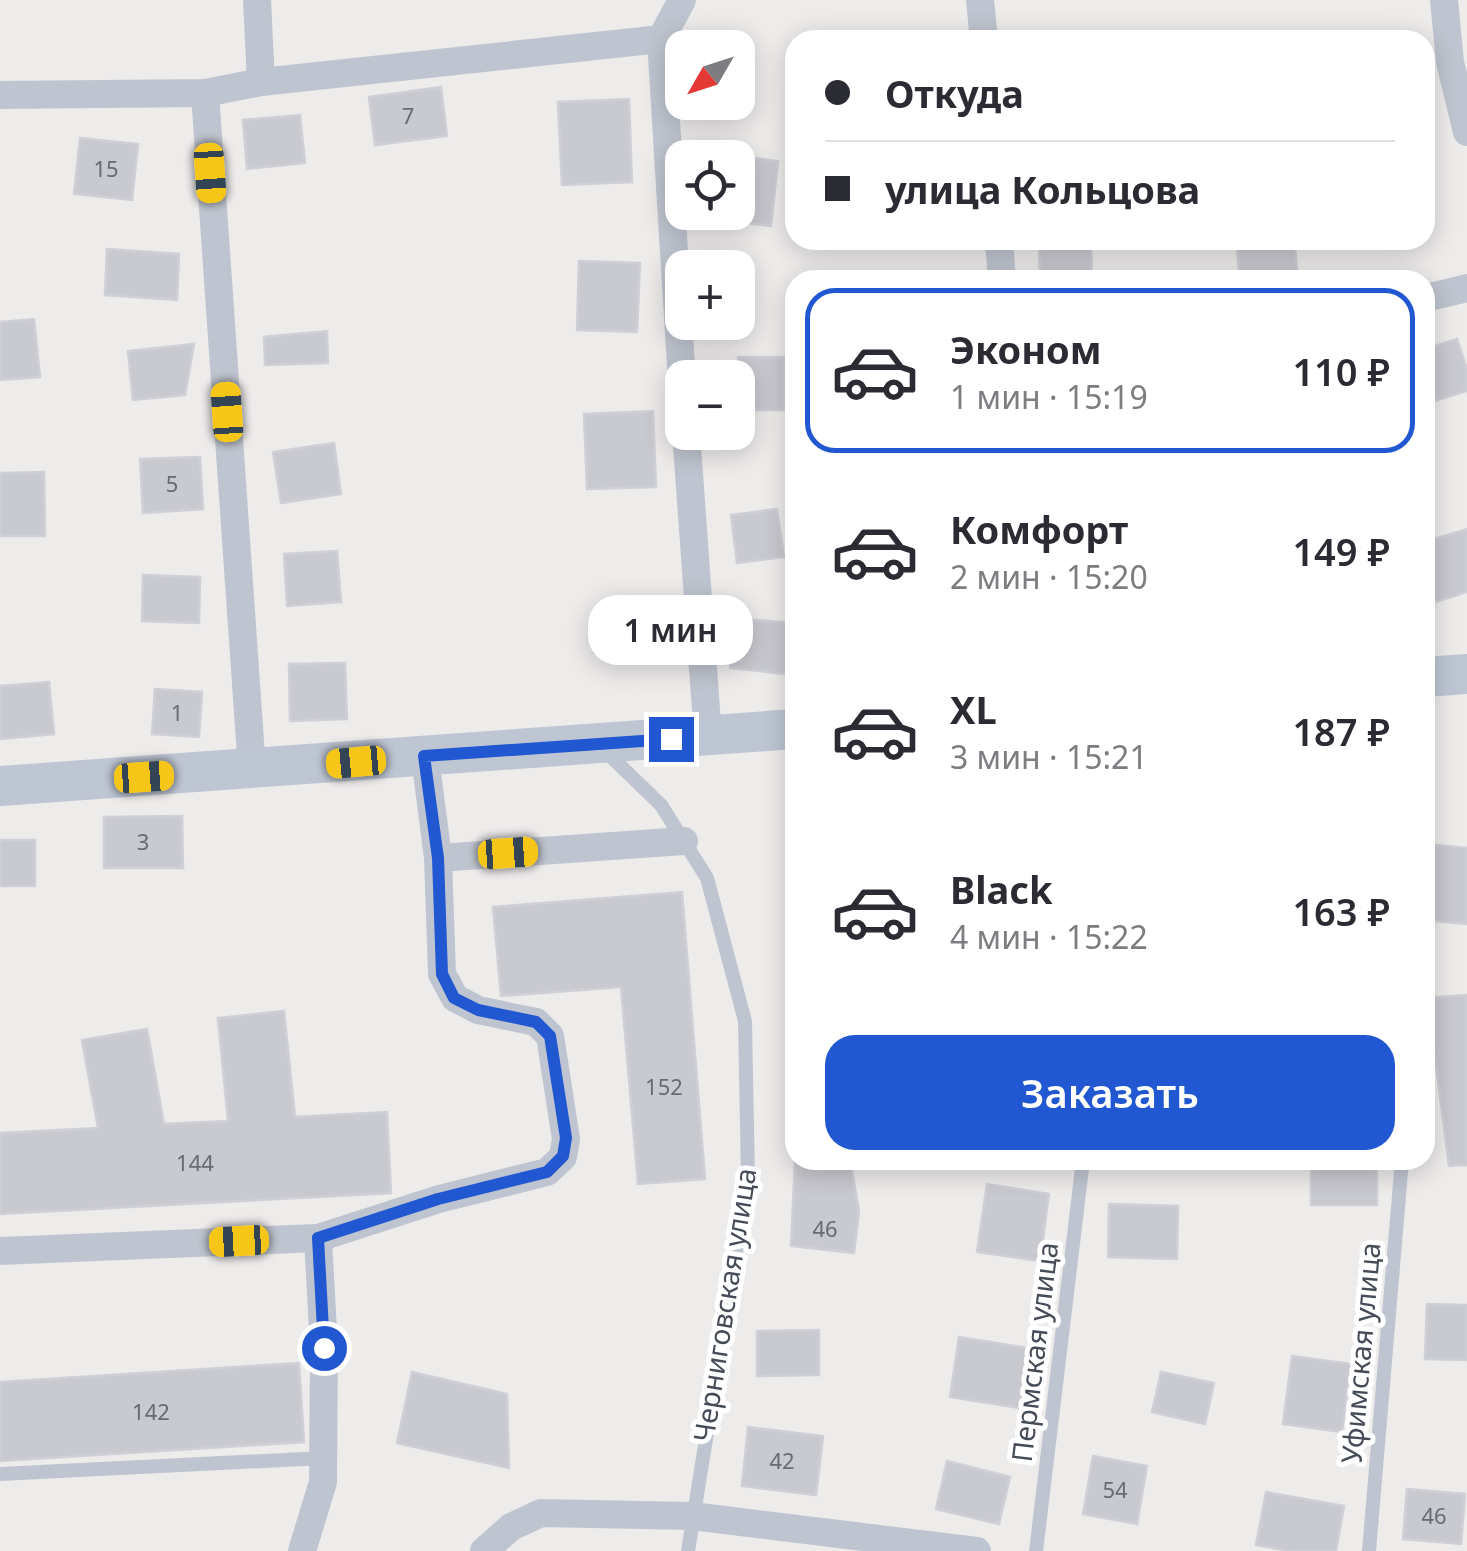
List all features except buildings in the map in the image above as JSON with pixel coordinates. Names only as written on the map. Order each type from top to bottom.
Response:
[{"type":"main road","points":[[1435,676],[1467,674]]},
{"type":"main road","points":[[0,786],[785,730]]},
{"type":"street","points":[[258,0],[261,82]]},
{"type":"street","points":[[681,360],[661,39],[682,0]]},
{"type":"street","points":[[980,0],[983,30]]},
{"type":"street","points":[[1444,0],[1450,62],[1467,132]]},
{"type":"street","points":[[0,94],[205,93],[261,82],[661,39]]},
{"type":"street","points":[[205,93],[252,770]]},
{"type":"street","points":[[1435,296],[1467,288]]},
{"type":"street","points":[[687,450],[708,737]]},
{"type":"street","points":[[0,1251],[318,1238],[438,1199],[547,1172],[563,1156],[566,1138],[550,1036],[536,1022],[478,1010],[454,998],[442,974],[438,858],[424,756]]},
{"type":"street","points":[[438,858],[684,842]]},
{"type":"street","points":[[302,1551],[323,1482],[324,1348],[318,1238]]},
{"type":"street","points":[[484,1551],[511,1526],[541,1514],[692,1516],[977,1551]]},
{"type":"lane","name":"Черниговская улица","points":[[597,743],[662,805],[707,878],[745,1021],[748,1178],[688,1551]]},
{"type":"lane","name":"Пермская улица","points":[[1036,1551],[1082,1170]]},
{"type":"lane","name":"Уфимская улица","points":[[1369,1551],[1401,1170]]},
{"type":"lane","points":[[0,1474],[324,1458]]},
{"type":"route","points":[[324,1348],[318,1238],[438,1199],[547,1172],[563,1156],[566,1138],[550,1036],[536,1022],[478,1010],[454,998],[442,974],[438,858],[424,756],[671,739]]}]
